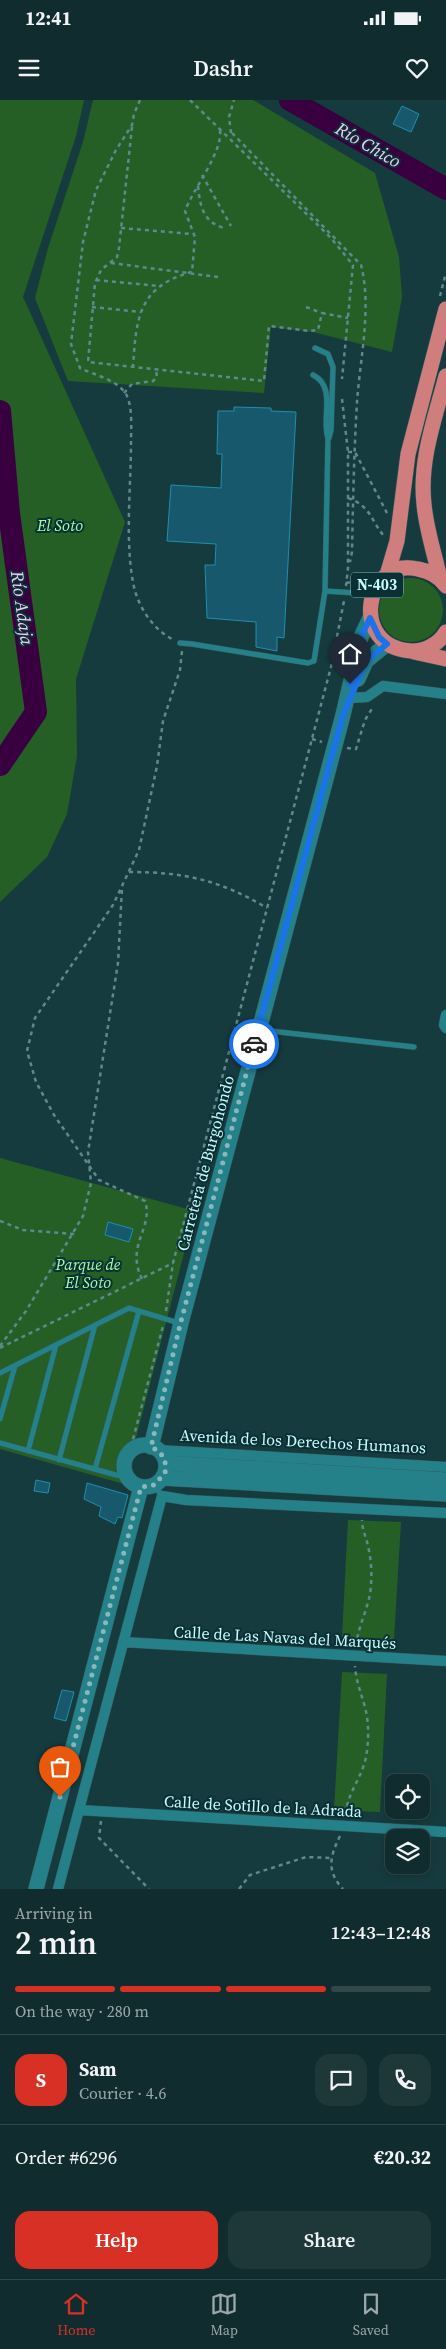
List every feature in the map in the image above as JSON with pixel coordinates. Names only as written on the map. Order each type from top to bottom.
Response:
[{"type":"highway","points":[[387,575],[397,541],[408,454],[446,309]]},
{"type":"highway","points":[[443,583],[424,505],[423,482],[426,450],[446,376]]},
{"type":"highway","name":"N-403","points":[[387,644],[379,637],[370,618],[369,606],[372,594],[387,575],[400,569],[414,568],[428,571],[443,583]]},
{"type":"highway","points":[[416,652],[433,645],[446,632]]},
{"type":"highway","points":[[387,644],[399,650],[446,659]]},
{"type":"main road","name":"Carretera de Burgohondo","points":[[154,1448],[181,1323],[335,746],[361,637],[370,618]]},
{"type":"main road","name":"Carretera de Burgohondo","points":[[343,715],[366,661],[387,644]]},
{"type":"main road","points":[[36,1889],[118,1576],[157,1482],[154,1448],[138,1447],[128,1455],[122,1476],[135,1484],[157,1482],[446,1494]]},
{"type":"main road","name":"Avenida de los Derechos Humanos","points":[[157,1482],[446,1480]]},
{"type":"street","points":[[416,652],[446,667]]},
{"type":"street","points":[[350,698],[367,697],[383,686],[446,694]]},
{"type":"street","name":"Avenida de los Derechos Humanos","points":[[154,1448],[446,1467]]},
{"type":"street","points":[[58,1889],[123,1642],[157,1482],[186,1500],[446,1513]]},
{"type":"street","name":"Calle de Las Navas del Marqués","points":[[123,1642],[446,1661]]},
{"type":"street","name":"Calle de Sotillo de la Adrada","points":[[79,1810],[446,1832]]},
{"type":"lane","points":[[315,348],[328,354],[333,367],[332,430],[328,438]]},
{"type":"lane","points":[[180,643],[308,663],[314,661],[325,591],[328,438],[326,431],[326,388],[322,381],[313,376]]},
{"type":"lane","points":[[325,591],[372,594]]},
{"type":"lane","points":[[258,1029],[414,1047]]},
{"type":"lane","points":[[0,1373],[129,1308],[181,1323]]},
{"type":"lane","points":[[95,1469],[139,1311]]},
{"type":"lane","points":[[59,1460],[95,1325]]},
{"type":"lane","points":[[28,1451],[56,1345]]},
{"type":"lane","points":[[0,1419],[15,1366]]},
{"type":"lane","points":[[0,1443],[122,1476]]},
{"type":"path","points":[[140,100],[132,125],[117,257],[101,270],[96,280],[88,362],[264,381],[269,326],[310,331],[318,330],[322,313]]},
{"type":"path","points":[[190,100],[331,238],[353,265],[342,384]]},
{"type":"path","points":[[234,100],[229,117],[234,142]]},
{"type":"path","points":[[132,125],[116,150],[96,190],[83,242],[71,344],[80,368],[117,385],[124,393],[129,406],[131,427],[130,547],[135,592],[153,625],[164,636],[180,643],[183,652],[180,670],[163,721],[157,766],[139,850],[114,905],[35,1018],[27,1051],[36,1082],[54,1115],[100,1180],[145,1201],[146,1217],[137,1244],[135,1257],[136,1266],[142,1279]]},
{"type":"path","points":[[192,272],[195,237],[185,211],[202,174],[219,144],[220,129]]},
{"type":"path","points":[[122,1476],[124,1450],[132,1444],[165,1318],[174,1263],[331,666],[352,552],[355,452],[366,298],[366,286],[361,265],[232,133]]},
{"type":"path","points":[[202,174],[231,226]]},
{"type":"path","points":[[198,184],[200,206],[209,221],[224,228]]},
{"type":"path","points":[[121,228],[193,234]]},
{"type":"path","points":[[109,263],[192,272],[218,277]]},
{"type":"path","points":[[132,368],[134,338],[141,312],[151,291],[178,276],[192,272]]},
{"type":"path","points":[[96,280],[160,286]]},
{"type":"path","points":[[92,307],[141,312]]},
{"type":"path","points":[[306,307],[322,313],[348,318]]},
{"type":"path","points":[[124,393],[132,384],[153,381],[157,377],[156,370]]},
{"type":"path","points":[[341,394],[348,452],[348,568]]},
{"type":"path","points":[[348,452],[355,452]]},
{"type":"path","points":[[355,452],[392,519]]},
{"type":"path","points":[[348,498],[364,507],[388,540],[397,541]]},
{"type":"path","points":[[346,582],[364,580],[370,575]]},
{"type":"path","points":[[312,739],[335,746],[356,749],[365,720],[377,701]]},
{"type":"path","points":[[129,872],[182,874],[202,879],[221,885],[267,908]]},
{"type":"path","points":[[0,1347],[26,1311],[74,1234],[88,1200],[92,1183],[88,1152],[118,963],[122,887]]},
{"type":"path","points":[[0,1221],[23,1230],[74,1234]]},
{"type":"path","points":[[0,1347],[174,1263]]},
{"type":"path","points":[[102,1811],[100,1838],[149,1889]]},
{"type":"path","points":[[343,1889],[334,1879],[331,1854],[345,1826]]},
{"type":"path","points":[[239,1889],[250,1874],[306,1857],[331,1858]]},
{"type":"path","points":[[337,1889],[339,1885]]},
{"type":"green space","name":"El Soto","points":[[0,100],[84,100],[76,136],[23,297],[125,522],[76,679],[77,756],[67,814],[47,857],[0,902]]},
{"type":"green space","points":[[93,100],[253,100],[375,173],[399,257],[402,297],[392,352],[313,332],[271,327],[264,393],[68,381],[35,298],[48,248],[83,142]]},
{"type":"green space","points":[[411,578],[429,584],[437,592],[443,610],[437,628],[429,636],[411,642],[393,636],[385,628],[379,610],[385,592],[393,584]]},
{"type":"green space","name":"Parque de El Soto","points":[[0,1158],[195,1211],[136,1438],[123,1451],[116,1472],[123,1479],[124,1484],[0,1449]]},
{"type":"green space","points":[[348,1520],[401,1522],[394,1640],[342,1637]]},
{"type":"green space","points":[[342,1672],[387,1674],[380,1812],[334,1810]]},
{"type":"building","points":[[402,106],[419,114],[411,132],[393,124]]},
{"type":"building","points":[[234,407],[271,408],[271,411],[296,412],[284,638],[277,637],[277,651],[256,647],[256,622],[207,618],[205,565],[215,565],[216,544],[167,541],[171,485],[221,488],[222,454],[217,454],[218,411],[234,411]]},
{"type":"building","points":[[108,1222],[133,1229],[129,1242],[105,1235]]},
{"type":"building","points":[[36,1480],[50,1483],[48,1493],[34,1491]]},
{"type":"building","points":[[87,1483],[128,1495],[122,1518],[118,1517],[115,1524],[99,1516],[101,1507],[84,1499]]},
{"type":"building","points":[[62,1690],[74,1692],[66,1721],[54,1718]]},
{"type":"waterway","name":"Río Chico","points":[[290,100],[446,189]]},
{"type":"waterway","name":"Río Adaja","points":[[0,411],[9,513],[36,712],[0,765]]},
{"type":"way so far","points":[[60,1797],[141,1487],[154,1485],[159,1482],[165,1473],[166,1463],[164,1458],[161,1453],[151,1447],[179,1329],[254,1044]]},
{"type":"route","points":[[254,1044],[343,715],[366,661],[387,644],[379,637],[370,618],[361,637],[350,684]]}]
